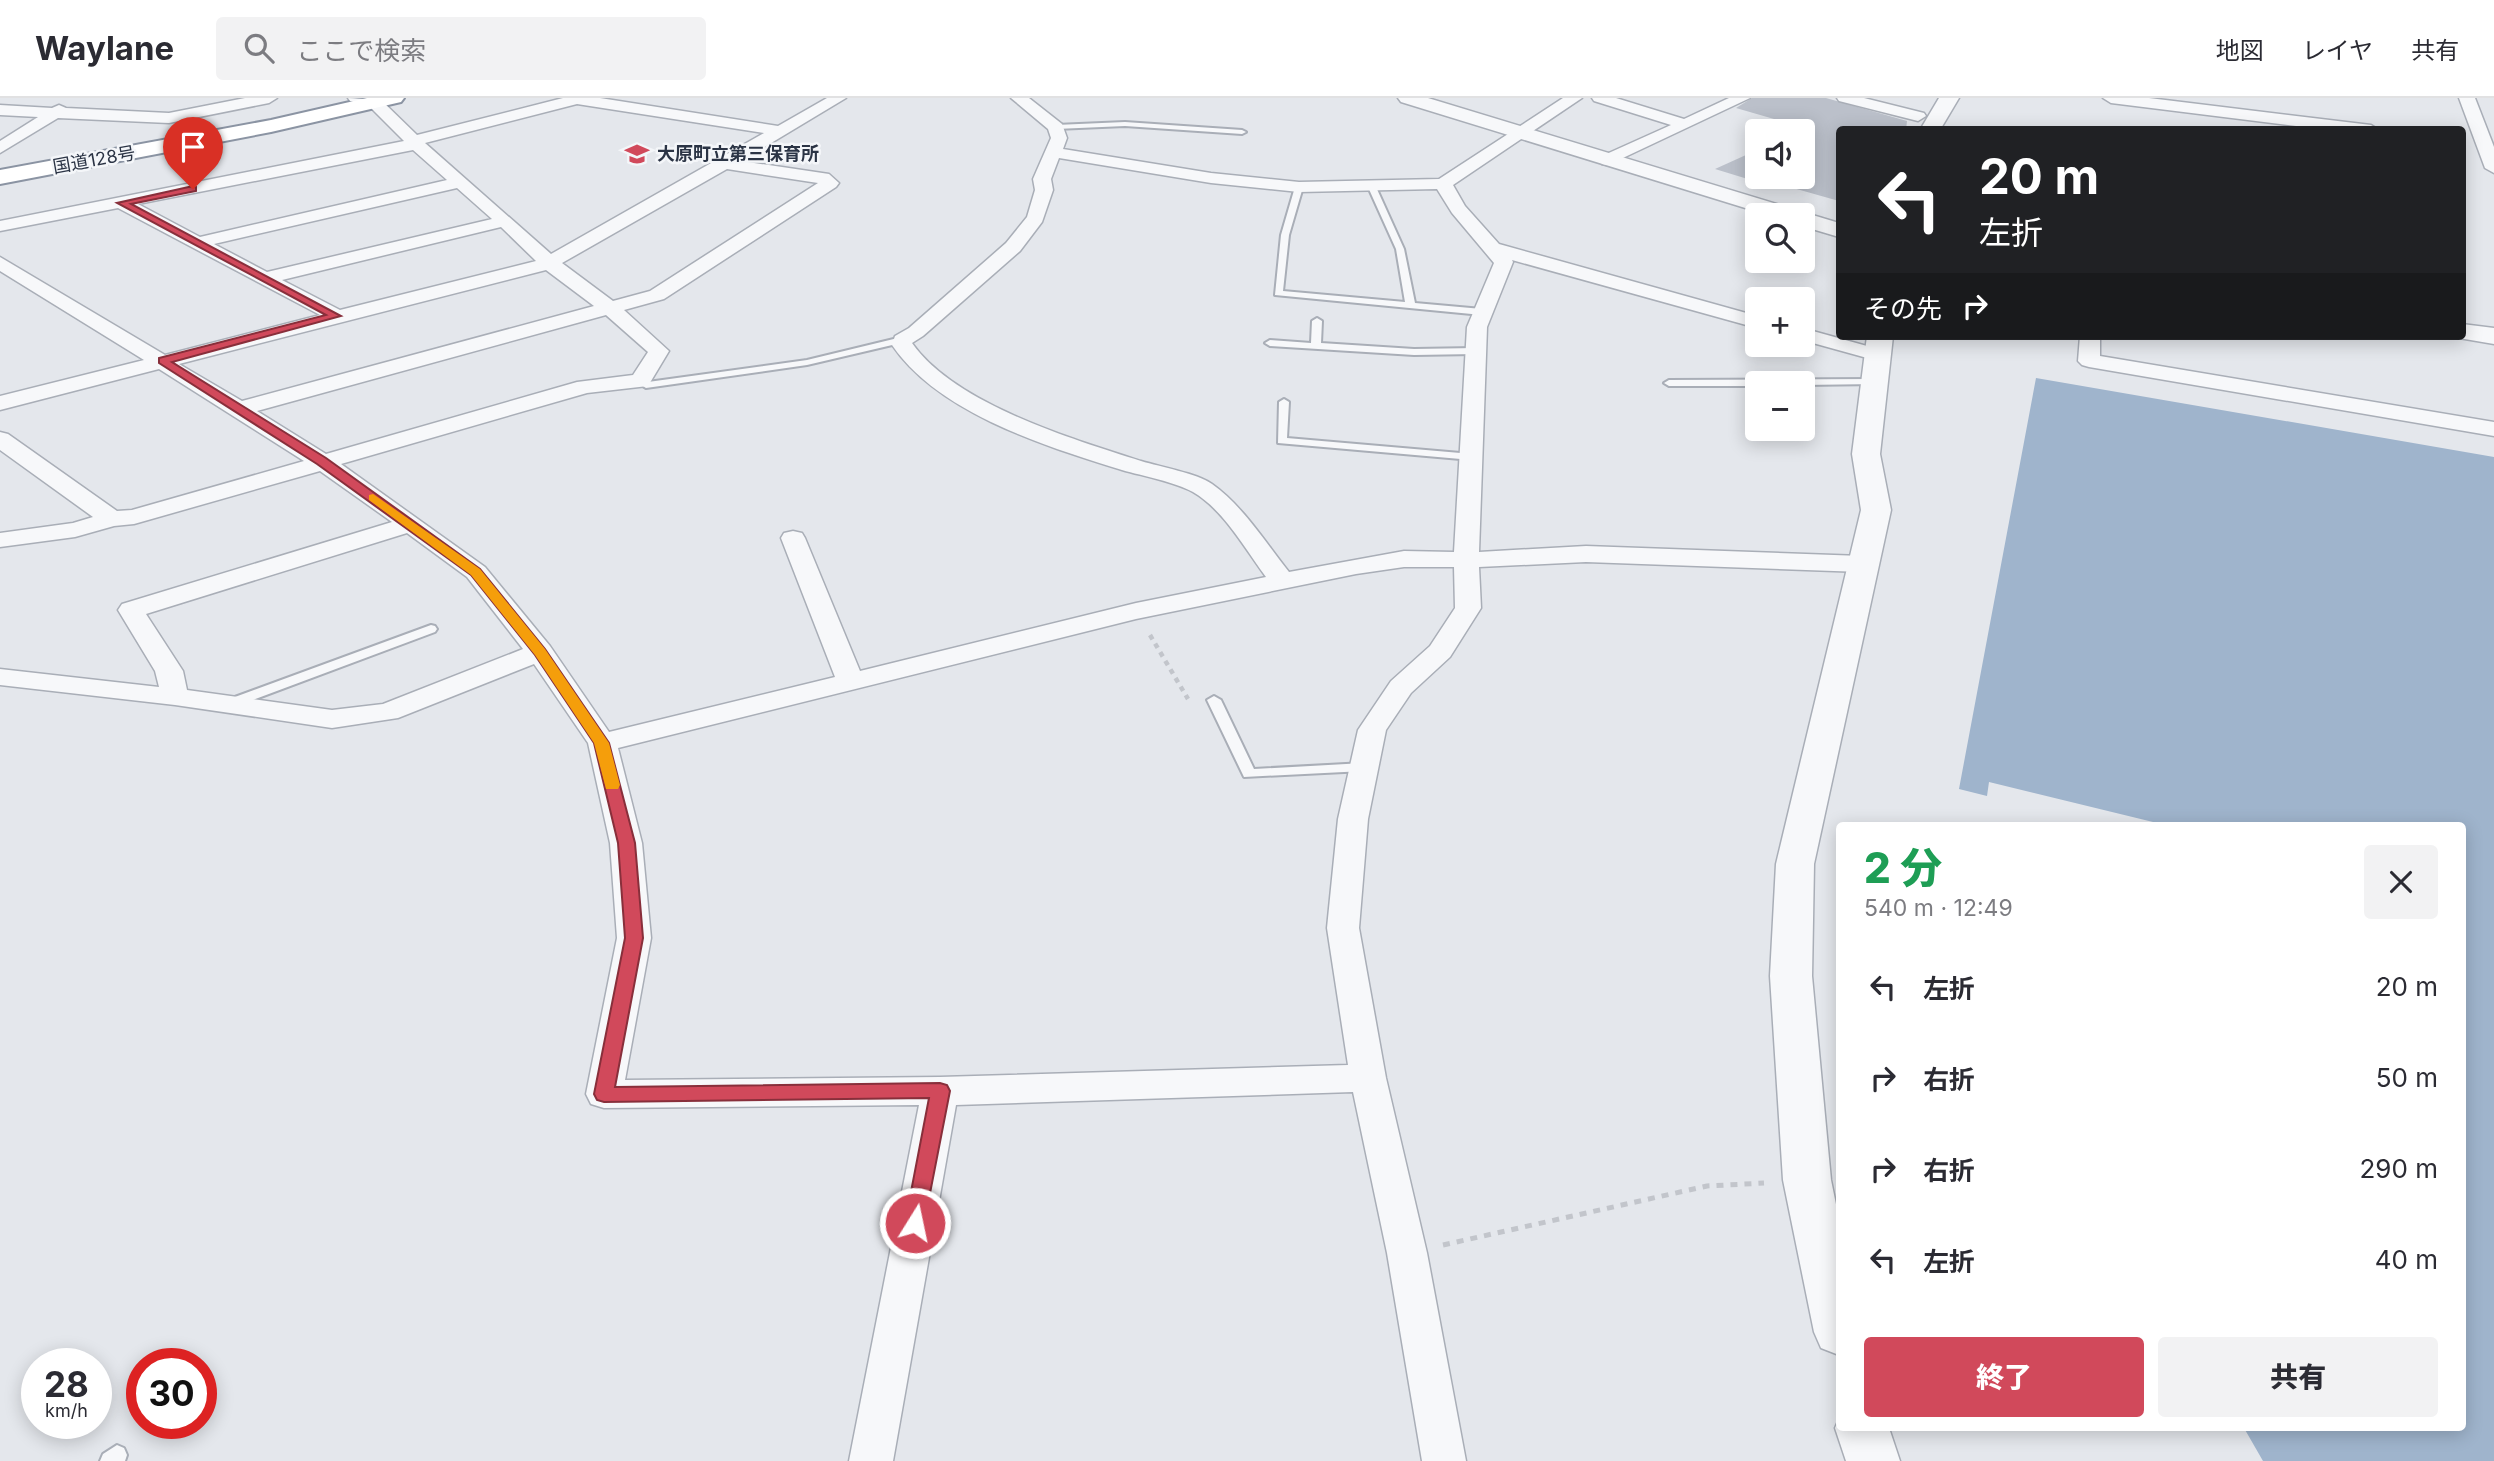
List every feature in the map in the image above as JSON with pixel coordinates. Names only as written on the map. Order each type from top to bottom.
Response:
[{"type":"highway","name":"国道128号","points":[[0,177],[172,145],[375,100]]},
{"type":"street","points":[[0,148],[81,98]]},
{"type":"street","points":[[0,110],[169,118],[268,98]]},
{"type":"street","points":[[0,403],[549,263],[838,98]]},
{"type":"street","points":[[1019,98],[1056,127],[1059,138],[1042,179],[1044,190],[1036,218],[1013,247],[916,332],[902,340],[902,345],[935,380],[980,406],[1057,442],[1201,487],[1225,507],[1282,580]]},
{"type":"street","points":[[1408,98],[1750,203]]},
{"type":"street","points":[[1052,152],[1211,178],[1299,187],[1443,184],[1574,98]]},
{"type":"street","points":[[1600,98],[1684,124]]},
{"type":"street","points":[[1608,160],[1742,98]]},
{"type":"street","points":[[1845,98],[1924,123],[1949,98]]},
{"type":"street","points":[[2110,98],[2338,126]]},
{"type":"street","points":[[2467,98],[2490,144],[2494,168]]},
{"type":"street","points":[[0,226],[415,142],[579,99],[780,131]]},
{"type":"street","points":[[0,540],[75,530],[112,519],[134,517],[585,387],[640,382],[659,351],[611,309],[549,263],[505,220],[415,142],[375,100]]},
{"type":"street","points":[[2466,141],[2490,144]]},
{"type":"street","points":[[239,409],[657,295],[830,183],[823,178],[723,163]]},
{"type":"street","points":[[196,243],[461,182]]},
{"type":"street","points":[[1443,184],[1458,209],[1504,262],[1477,327],[1466,560],[1468,608],[1440,651],[1401,688],[1373,730],[1353,819],[1343,928],[1367,1078],[1406,1253],[1444,1461]]},
{"type":"street","points":[[122,203],[336,316]]},
{"type":"street","points":[[265,278],[505,220]]},
{"type":"street","points":[[1815,223],[1836,229]]},
{"type":"street","points":[[1495,249],[1745,318]]},
{"type":"street","points":[[0,263],[163,361],[321,461],[411,524],[476,572],[540,652],[602,743],[626,843],[634,938],[604,1094],[940,1091],[1367,1078]]},
{"type":"street","points":[[2466,332],[2494,336]]},
{"type":"street","points":[[1815,338],[1877,358],[1866,454],[1876,510],[1795,864],[1791,976],[1807,1180],[1836,1318]]},
{"type":"street","points":[[2090,340],[2089,361],[2494,429]]},
{"type":"street","points":[[0,439],[112,519]]},
{"type":"street","points":[[175,697],[169,671],[131,610],[411,524]]},
{"type":"street","points":[[793,538],[850,679]]},
{"type":"street","points":[[602,743],[850,679],[1136,611],[1282,580],[1404,559],[1466,560],[1586,554],[1862,564]]},
{"type":"street","points":[[0,677],[175,697],[332,719],[388,712],[540,652]]},
{"type":"street","points":[[871,1461],[940,1091]]},
{"type":"street","points":[[1862,1431],[1873,1461]]},
{"type":"lane","points":[[1056,127],[1125,124],[1242,132]]},
{"type":"lane","points":[[1299,187],[1285,235],[1278,293],[1410,303],[1482,312]]},
{"type":"lane","points":[[1372,187],[1400,249],[1410,303]]},
{"type":"lane","points":[[1316,346],[1317,321]]},
{"type":"lane","points":[[640,382],[646,385],[808,362],[870,350],[902,340]]},
{"type":"lane","points":[[1270,343],[1414,352],[1476,351]]},
{"type":"lane","points":[[1669,383],[1877,358]]},
{"type":"lane","points":[[1284,402],[1282,441],[1472,457]]},
{"type":"lane","points":[[227,704],[431,629]]},
{"type":"lane","points":[[1214,700],[1250,774],[1364,767]]},
{"type":"path","points":[[1136,611],[1186,699],[1214,700]]},
{"type":"path","points":[[1406,1253],[1707,1186],[1807,1180]]},
{"type":"water","points":[[2036,378],[2494,457],[2494,1461],[2263,1461],[2246,1431],[2466,1431],[2466,822],[2153,822],[1989,782],[1987,796],[1959,789]]},
{"type":"building","points":[[1752,98],[1826,98],[1907,121],[1906,126],[1836,126],[1836,200],[1797,189],[1815,189],[1815,119],[1774,119],[1736,108]]},
{"type":"building","points":[[1745,155],[1745,178],[1715,169]]},
{"type":"slow traffic","points":[[373,497],[476,572],[540,652],[602,743],[612,785]]},
{"type":"place","name":"大原町立第三保育所","points":[[637,154]]},
{"type":"route","points":[[193,189],[122,203],[336,316],[163,361],[321,461],[407,520],[476,572],[540,652],[602,743],[626,843],[634,938],[604,1094],[940,1091],[915,1223]]}]
